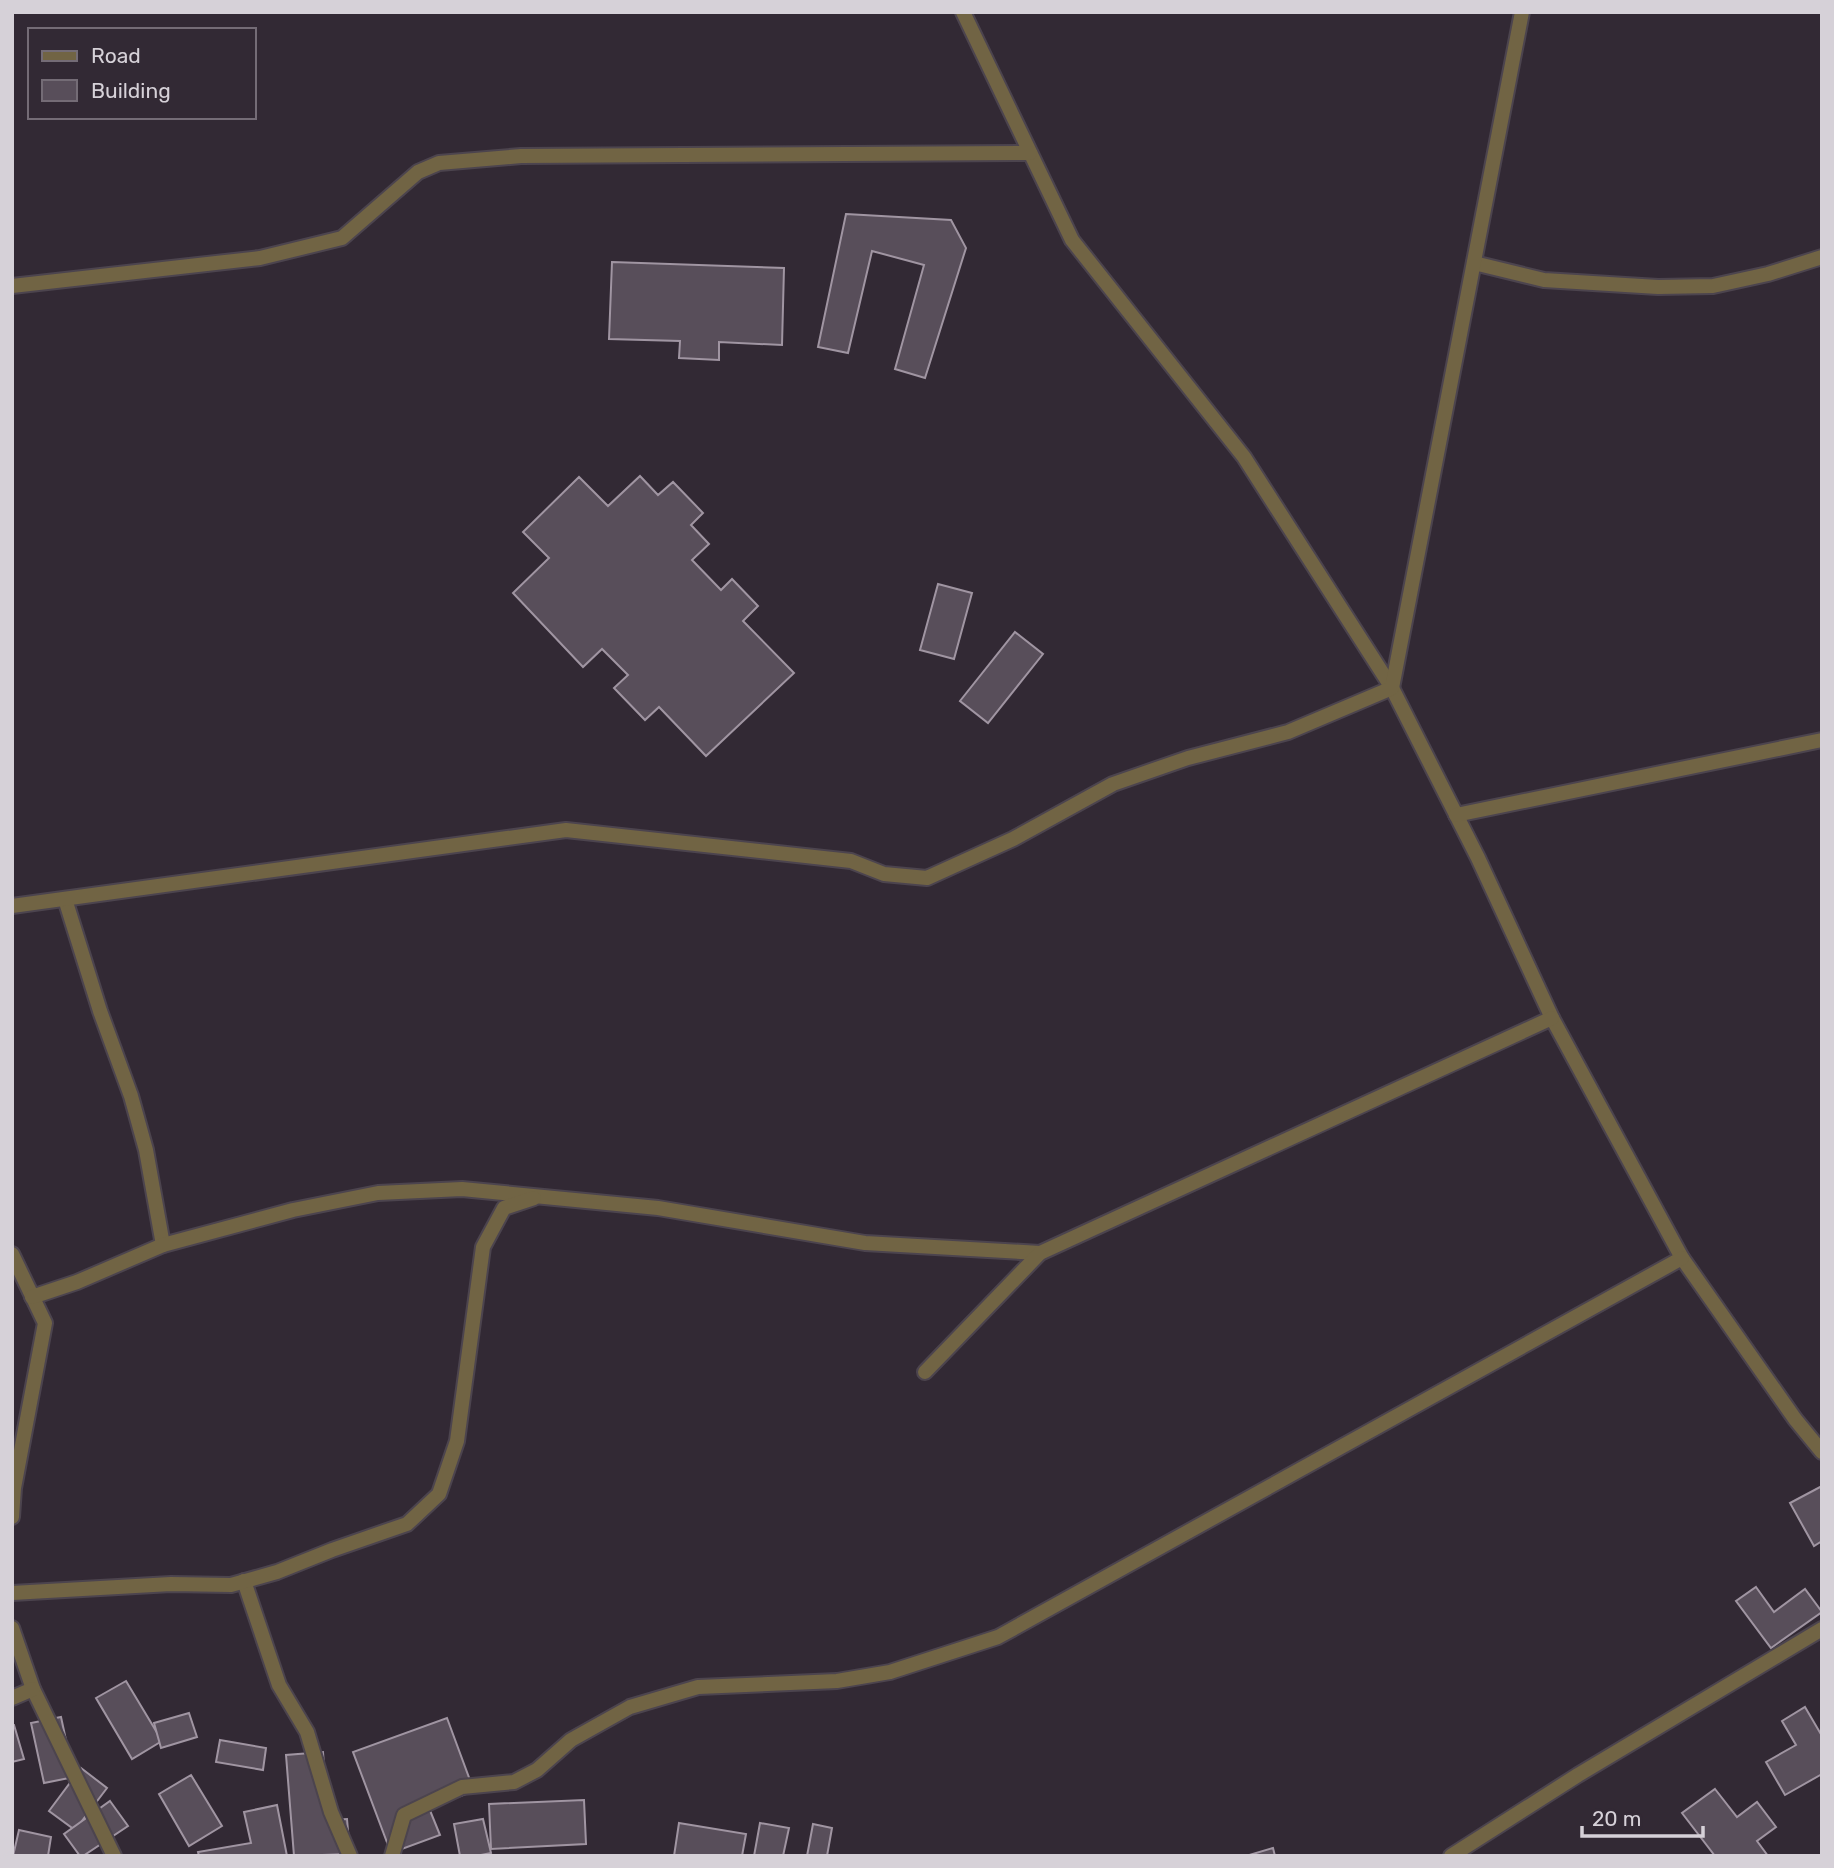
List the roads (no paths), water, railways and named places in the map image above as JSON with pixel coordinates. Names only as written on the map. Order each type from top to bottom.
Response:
[{"type":"street","points":[[963,12],[1072,240],[1244,457],[1392,688],[1478,858],[1552,1018],[1682,1258],[1795,1419],[1822,1452]]},
{"type":"street","points":[[1392,688],[1522,12]]},
{"type":"street","points":[[12,286],[260,258],[342,238],[418,172],[439,163],[521,156],[1030,153]]},
{"type":"street","points":[[1474,263],[1544,280],[1685,287],[1713,286],[1768,274],[1822,257]]},
{"type":"street","points":[[12,906],[566,830],[851,860],[884,874],[927,878],[1013,839],[1113,785],[1188,758],[1288,732],[1392,688]]},
{"type":"street","points":[[1456,815],[1822,740]]},
{"type":"street","points":[[65,899],[100,1011],[131,1096],[146,1150],[163,1245]]},
{"type":"street","points":[[925,1372],[1040,1253],[1552,1018]]},
{"type":"street","points":[[32,1297],[77,1282],[163,1245],[293,1210],[378,1193],[462,1189],[658,1208],[864,1243],[1040,1253]]},
{"type":"street","points":[[12,1593],[171,1584],[231,1584],[277,1572],[407,1524],[439,1494],[457,1441],[483,1247],[504,1208],[538,1196]]},
{"type":"street","points":[[12,1254],[45,1323],[14,1488],[12,1517]]},
{"type":"street","points":[[392,1856],[404,1815],[462,1787],[514,1782],[537,1770],[571,1740],[630,1707],[698,1687],[837,1681],[890,1672],[998,1637],[1682,1258]]},
{"type":"street","points":[[244,1581],[279,1685],[307,1732],[331,1812],[350,1856]]},
{"type":"street","points":[[12,1628],[33,1689],[114,1856]]},
{"type":"street","points":[[1451,1856],[1578,1775],[1822,1629]]},
{"type":"street","points":[[12,1698],[33,1689]]}]
